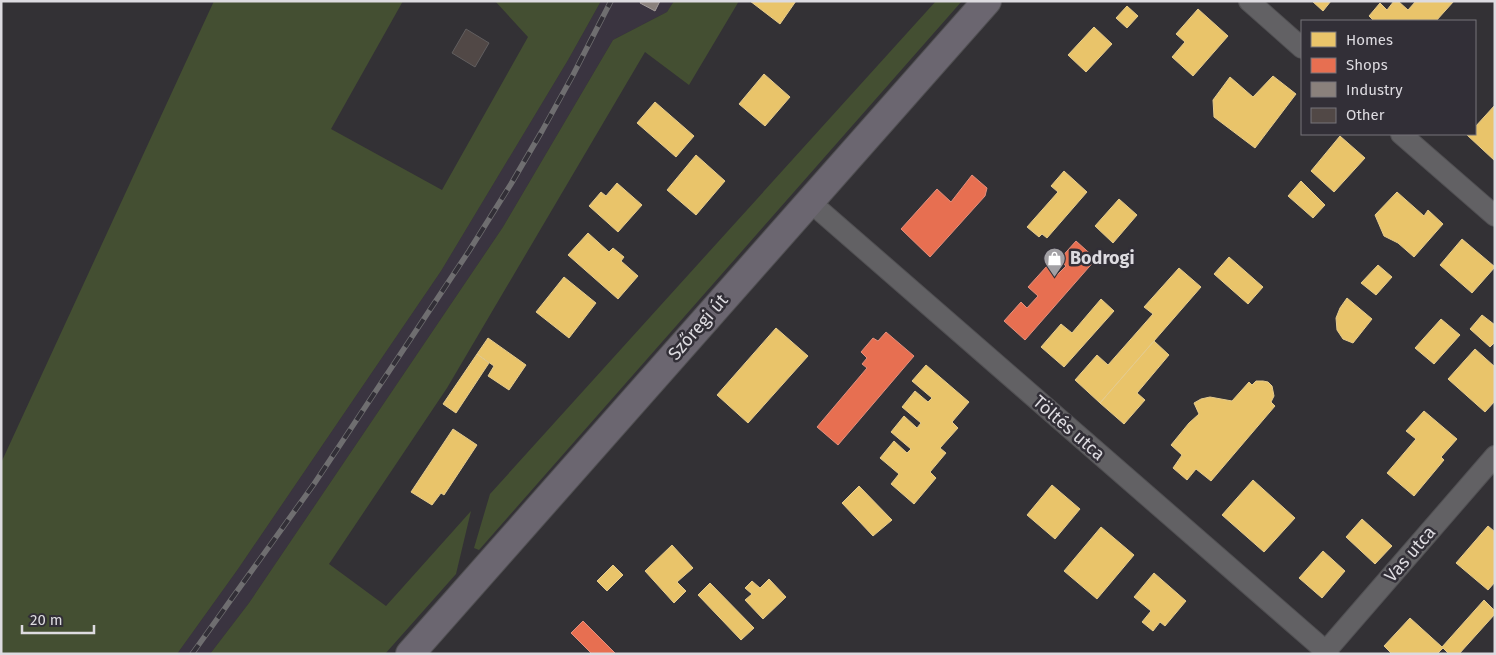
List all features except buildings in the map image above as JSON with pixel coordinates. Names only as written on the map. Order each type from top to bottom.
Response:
[{"type":"main road","name":"Szőregi út","points":[[410,654],[987,1]]},
{"type":"street","points":[[1249,1],[1301,47]]},
{"type":"street","points":[[1402,135],[1495,216]]},
{"type":"street","name":"Töltés utca","points":[[809,201],[1328,652]]},
{"type":"street","name":"Vas utca","points":[[1328,652],[1495,456]]},
{"type":"shaded area","points":[[601,1],[674,1],[667,12],[613,40],[503,227],[249,603],[210,654],[177,654],[238,569],[441,271],[568,60]]},
{"type":"green space","points":[[214,1],[403,1],[331,129],[442,190],[528,37],[495,1],[601,1],[568,60],[441,271],[238,569],[177,654],[1,654],[1,463]]},
{"type":"green space","points":[[674,1],[739,1],[689,85],[645,52],[447,388],[329,564],[386,606],[471,511],[456,574],[385,654],[210,654],[249,603],[503,227],[613,40],[667,12]]},
{"type":"green space","points":[[936,1],[962,1],[479,550],[474,548],[490,494]]},
{"type":"railway","points":[[192,654],[314,484],[469,251],[542,131],[611,1]]},
{"type":"place","name":"Bodrogi","points":[[1054,277]]}]
